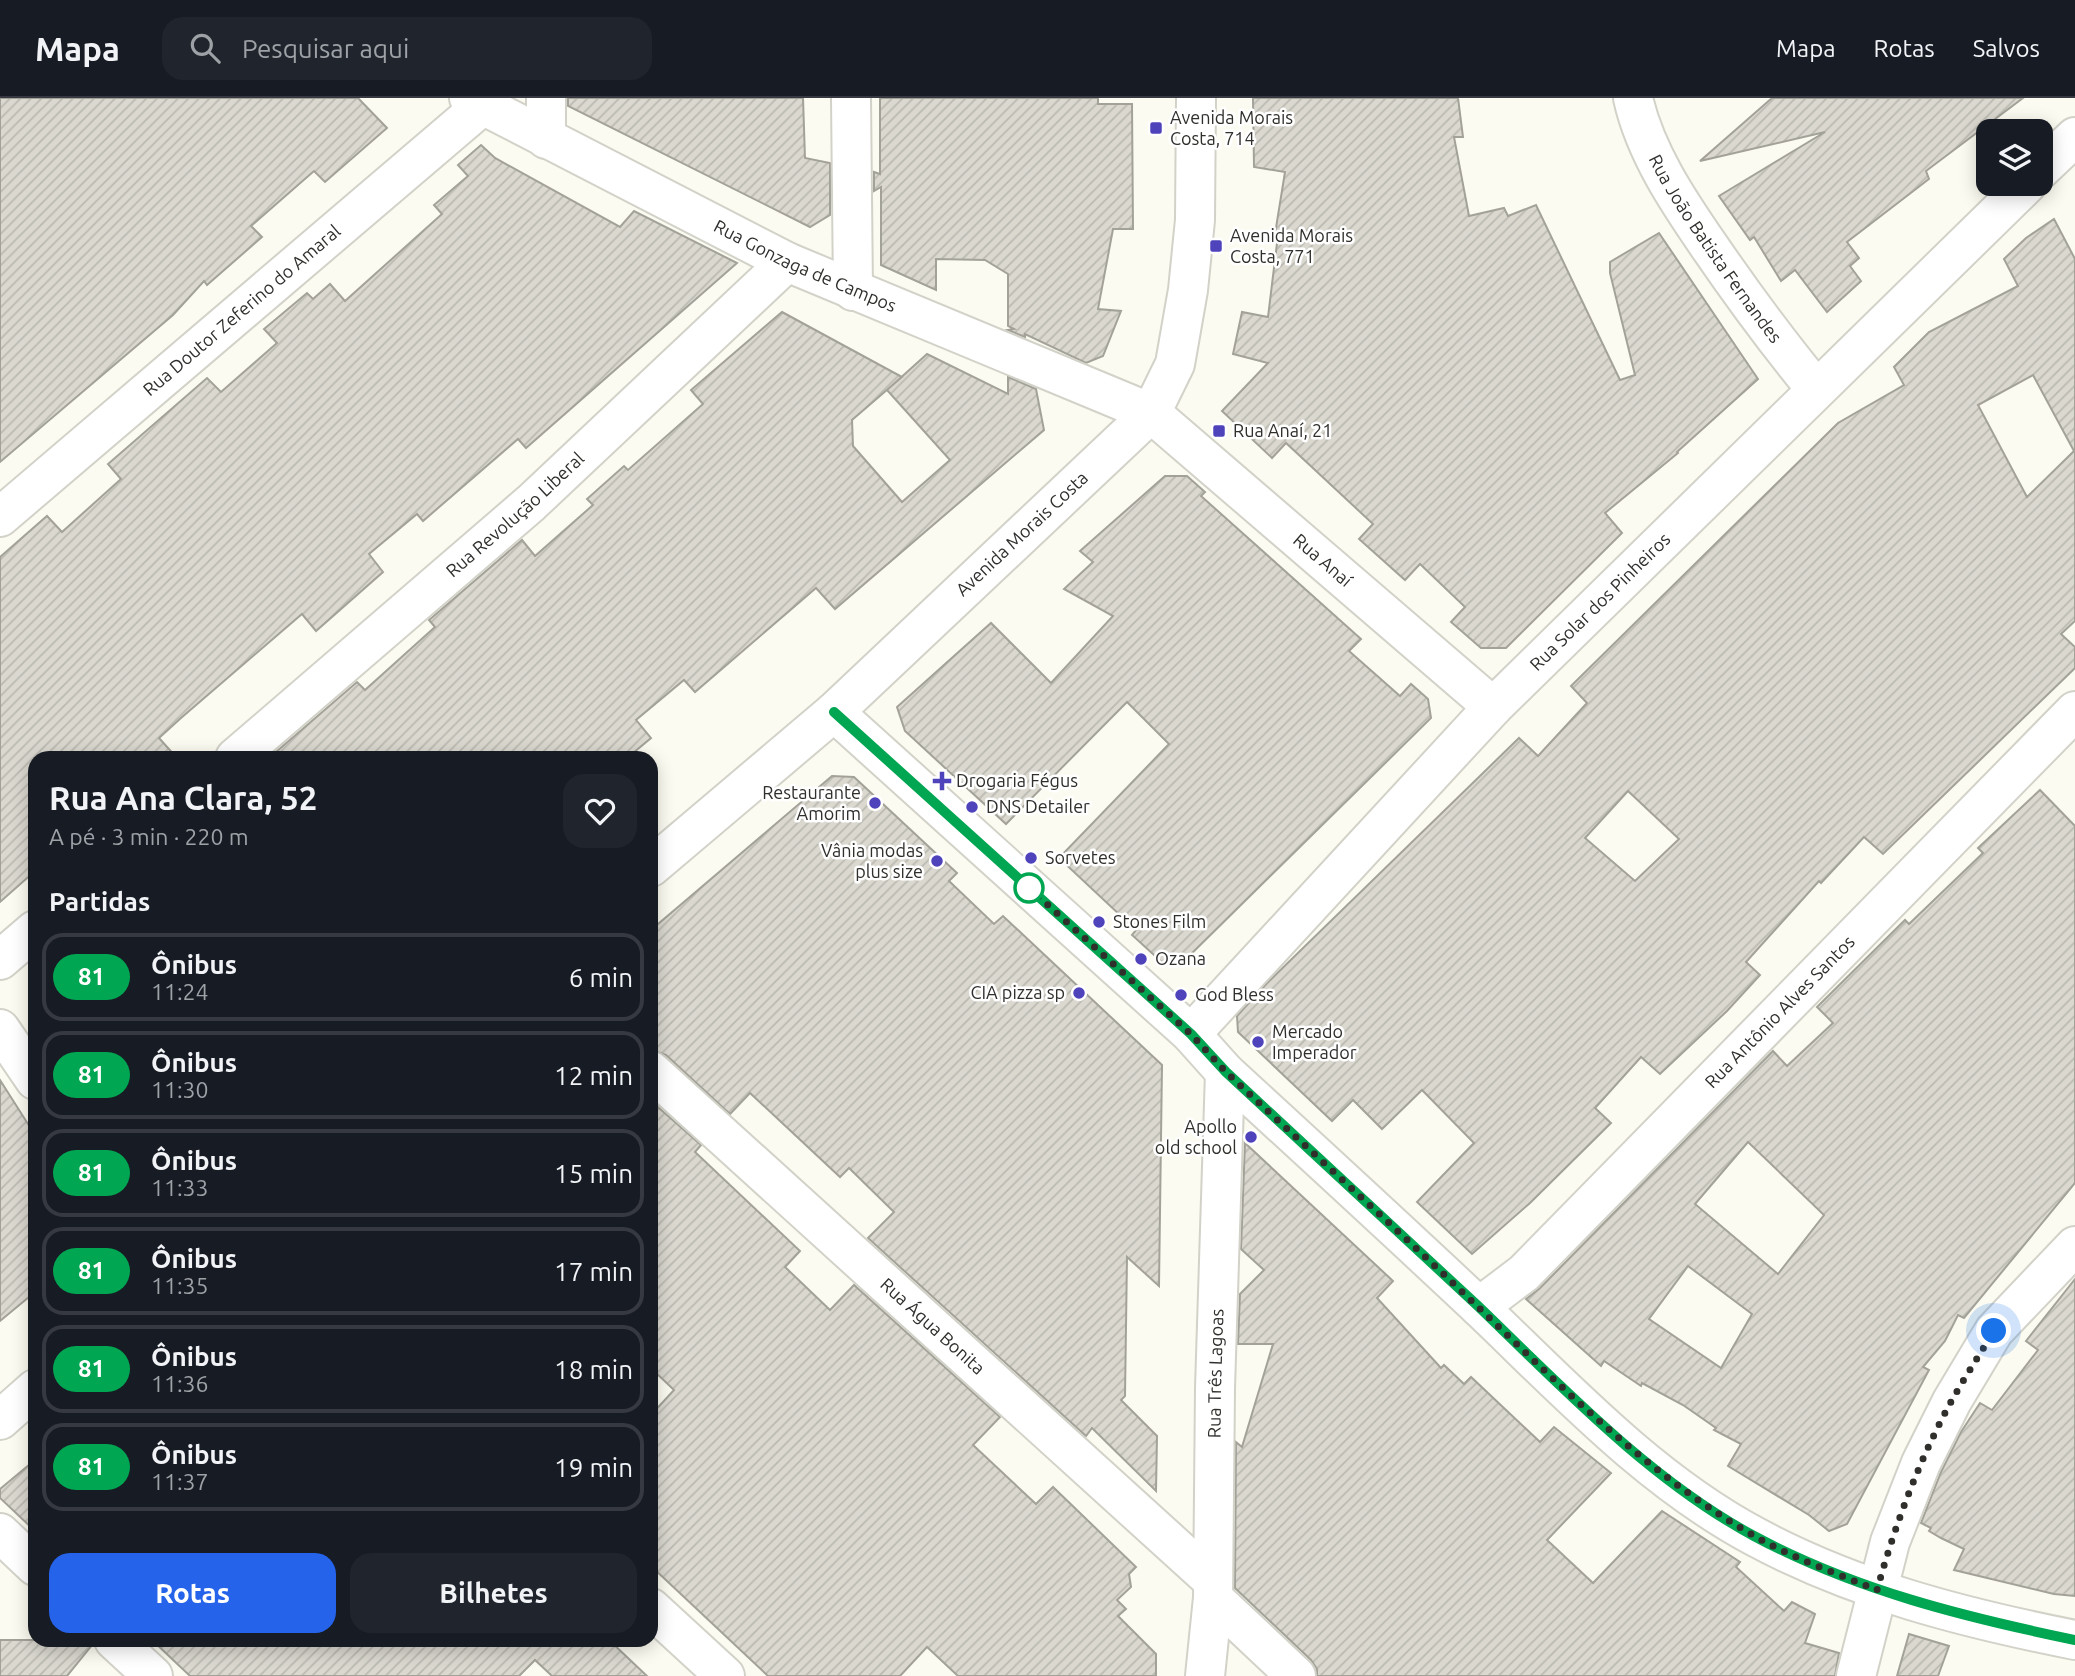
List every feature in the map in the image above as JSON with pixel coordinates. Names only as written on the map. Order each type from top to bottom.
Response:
[{"type":"street","points":[[545,139],[546,98]]},
{"type":"street","points":[[851,98],[853,291]]},
{"type":"street","name":"Avenida Morais Costa","points":[[658,861],[834,712],[1152,413],[1175,364],[1188,290],[1195,220],[1196,98]]},
{"type":"street","name":"Rua João Batista Fernandes","points":[[1633,98],[1638,122],[1674,195],[1762,324],[1816,389]]},
{"type":"street","name":"Rua Gonzaga de Campos","points":[[476,101],[787,262],[1152,413]]},
{"type":"street","name":"Rua Doutor Zeferino do Amaral","points":[[0,517],[476,101]]},
{"type":"street","points":[[2053,157],[2075,136]]},
{"type":"street","name":"Rua Solar dos Pinheiros","points":[[1191,1034],[1493,708],[2014,196]]},
{"type":"street","name":"Rua Revolução Liberal","points":[[243,751],[531,503],[787,262]]},
{"type":"street","name":"Rua Anaí","points":[[1152,413],[1493,708]]},
{"type":"street","name":"Rua Antônio Alves Santos","points":[[1479,1307],[1524,1273],[2075,711]]},
{"type":"street","points":[[834,712],[1191,1034],[1226,1072],[1479,1307],[1569,1395],[1642,1458],[1698,1500],[1753,1535],[1816,1566],[1877,1590],[1935,1608],[2075,1640]]},
{"type":"street","points":[[0,960],[28,936]]},
{"type":"street","points":[[0,1029],[28,1070]]},
{"type":"street","name":"Rua Três Lagoas","points":[[1205,1676],[1213,1589],[1215,1388],[1226,1072]]},
{"type":"street","name":"Rua Água Bonita","points":[[658,1077],[1213,1589],[1296,1676]]},
{"type":"street","points":[[1856,1676],[1890,1542],[1921,1463],[1952,1401],[1994,1331],[2075,1246]]},
{"type":"street","points":[[0,1420],[28,1395]]},
{"type":"street","points":[[0,1533],[28,1559]]},
{"type":"street","points":[[658,1614],[725,1676]]},
{"type":"street","points":[[122,1647],[153,1676]]},
{"type":"building","points":[[0,98],[358,98],[387,128],[325,182],[314,171],[251,226],[262,237],[207,285],[204,281],[173,315],[0,462]]},
{"type":"building","points":[[568,98],[803,98],[805,158],[830,163],[830,215],[810,227],[568,106]]},
{"type":"building","points":[[880,98],[1098,98],[1098,104],[1132,104],[1133,229],[1113,229],[1098,309],[1121,311],[1103,356],[1086,363],[1025,334],[1025,337],[1008,330],[1014,329],[1008,326],[1008,274],[985,260],[936,259],[936,290],[881,265],[881,187],[874,191],[874,172],[880,174]]},
{"type":"building","points":[[1253,98],[1458,98],[1463,137],[1454,137],[1469,216],[1504,208],[1508,216],[1536,205],[1620,380],[1635,375],[1610,273],[1610,262],[1659,233],[1758,379],[1678,453],[1605,513],[1622,533],[1506,648],[1481,648],[1451,622],[1465,607],[1420,564],[1405,580],[1359,539],[1373,524],[1286,443],[1272,458],[1222,411],[1268,363],[1233,354],[1242,312],[1268,317],[1278,235],[1275,234],[1285,172],[1254,167]]},
{"type":"building","points":[[1772,98],[2023,98],[1995,119],[1976,119],[1976,133],[1926,171],[1929,179],[1847,242],[1859,258],[1850,266],[1861,281],[1827,312],[1795,270],[1781,281],[1754,237],[1750,240],[1719,196],[1825,132],[1700,161]]},
{"type":"building","points":[[481,145],[495,158],[620,227],[634,211],[737,263],[526,448],[518,439],[423,521],[417,514],[369,554],[383,572],[316,631],[302,614],[159,738],[171,751],[28,751],[28,877],[0,902],[0,557],[47,516],[62,532],[121,479],[108,464],[207,378],[221,392],[277,343],[264,329],[307,293],[313,299],[330,284],[345,301],[442,214],[434,205],[468,176],[458,165]]},
{"type":"building","points":[[2054,219],[2075,259],[2075,621],[2061,634],[2075,647],[2075,668],[1883,854],[1864,837],[1821,883],[1819,881],[1746,962],[1760,975],[1727,1011],[1660,1074],[1641,1057],[1595,1108],[1611,1123],[1530,1203],[1472,1254],[1417,1202],[1474,1143],[1422,1090],[1382,1129],[1353,1100],[1332,1121],[1238,1032],[1237,1016],[1267,983],[1519,738],[1538,756],[1587,703],[1571,686],[1838,423],[1904,385],[1894,367],[1929,332],[2018,286],[2004,259],[2026,238]],"holes":[[[2033,375],[2074,451],[2027,497],[1978,405]],[[1628,791],[1679,839],[1635,881],[1585,838]]]},
{"type":"building","points":[[782,312],[902,377],[927,354],[1008,394],[1008,377],[1036,389],[1044,430],[835,609],[816,588],[695,692],[684,680],[636,720],[651,738],[635,751],[277,751],[357,682],[365,690],[435,627],[429,620],[522,540],[535,556],[593,505],[587,499],[624,466],[628,470],[703,404],[691,390]],"holes":[[[889,388],[887,390],[950,460],[902,502],[853,446],[852,420]]]},
{"type":"building","points":[[1165,476],[1187,476],[1205,492],[1201,496],[1361,639],[1349,651],[1400,696],[1411,684],[1428,699],[1431,718],[1181,964],[1165,965],[1132,935],[1136,930],[1059,858],[1169,744],[1127,702],[1006,824],[905,731],[897,707],[991,623],[1051,683],[1113,616],[1064,589],[1093,562],[1080,551]]},
{"type":"building","points":[[832,776],[854,777],[957,873],[949,881],[994,924],[1003,916],[1162,1065],[1159,1286],[1127,1257],[1125,1396],[1121,1400],[1157,1436],[1156,1491],[1092,1428],[1086,1436],[868,1238],[894,1212],[849,1168],[840,1177],[750,1093],[730,1114],[666,1055],[658,1052],[658,924]]},
{"type":"building","points":[[2040,790],[2075,826],[2075,1183],[1964,1318],[1958,1315],[1945,1341],[1923,1367],[1929,1370],[1847,1524],[1829,1531],[1809,1515],[1728,1466],[1741,1444],[1714,1430],[1716,1428],[1683,1405],[1642,1383],[1641,1386],[1604,1361],[1601,1366],[1526,1299],[1540,1288],[1773,1051],[1787,1066],[1833,1023],[1817,1007],[1905,920],[1909,924],[1983,853],[1978,848]],"holes":[[[1748,1142],[1824,1215],[1778,1274],[1695,1204]],[[1688,1266],[1752,1314],[1721,1368],[1649,1319]]]},
{"type":"building","points":[[0,1080],[28,1124],[28,1298],[0,1321]]},
{"type":"building","points":[[658,1107],[701,1145],[695,1152],[800,1251],[785,1267],[830,1310],[854,1285],[1000,1417],[973,1445],[1036,1504],[1053,1487],[1136,1567],[1129,1574],[1131,1587],[1117,1600],[1126,1609],[1118,1616],[1156,1654],[1156,1676],[958,1676],[927,1647],[900,1676],[768,1676],[658,1573],[658,1407],[674,1390],[658,1375]]},
{"type":"building","points":[[1245,1143],[1393,1281],[1377,1298],[1441,1368],[1444,1365],[1464,1384],[1471,1377],[1540,1442],[1554,1427],[1611,1473],[1547,1540],[1593,1583],[1662,1511],[1740,1562],[1736,1567],[1784,1611],[1792,1602],[1815,1614],[1805,1643],[1839,1653],[1835,1676],[1317,1676],[1317,1669],[1311,1660],[1235,1588],[1236,1442],[1242,1447],[1273,1344],[1238,1344],[1240,1294],[1264,1270],[1241,1249]]},
{"type":"building","points":[[2075,1279],[2075,1596],[2054,1594],[1954,1570],[1964,1549],[1929,1531],[1931,1528],[1921,1523],[1941,1472],[1961,1432],[1980,1403],[1992,1410],[2038,1350],[2026,1341]]},
{"type":"building","points":[[28,1466],[28,1524],[0,1498],[0,1489]]},
{"type":"building","points":[[1909,1634],[1949,1646],[1938,1676],[1897,1676]]},
{"type":"building","points":[[0,1640],[28,1640],[28,1647],[91,1647],[67,1676],[0,1676]]},
{"type":"building","points":[[159,1647],[616,1647],[647,1676],[552,1676],[535,1660],[519,1676],[190,1676]]},
{"type":"bus line","name":"81","points":[[834,712],[1191,1034],[1226,1072],[1479,1307],[1569,1395],[1642,1458],[1698,1500],[1753,1535],[1816,1566],[1877,1590],[1935,1608],[2075,1640]]},
{"type":"place","name":"Avenida Morais Costa, 714","points":[[1156,128]]},
{"type":"place","name":"Avenida Morais Costa, 771","points":[[1216,246]]},
{"type":"place","name":"Rua Anaí, 21","points":[[1219,431]]},
{"type":"place","name":"Drogaria Fégus","points":[[942,781]]},
{"type":"place","name":"Restaurante Amorim","points":[[875,803]]},
{"type":"place","name":"DNS Detailer","points":[[972,807]]},
{"type":"place","name":"Sorvetes","points":[[1031,858]]},
{"type":"place","name":"Vânia modas plus size","points":[[937,861]]},
{"type":"place","name":"Stones Film","points":[[1099,922]]},
{"type":"place","name":"Ozana","points":[[1141,959]]},
{"type":"place","name":"CIA pizza sp","points":[[1079,993]]},
{"type":"place","name":"God Bless","points":[[1181,995]]},
{"type":"place","name":"Mercado Imperador","points":[[1258,1042]]},
{"type":"place","name":"Apollo old school","points":[[1251,1137]]},
{"type":"route","points":[[1029,888],[1191,1034],[1226,1072],[1479,1307],[1569,1395],[1642,1458],[1698,1500],[1753,1535],[1816,1566],[1877,1590],[1890,1542],[1921,1463],[1952,1401],[1994,1331]]}]
